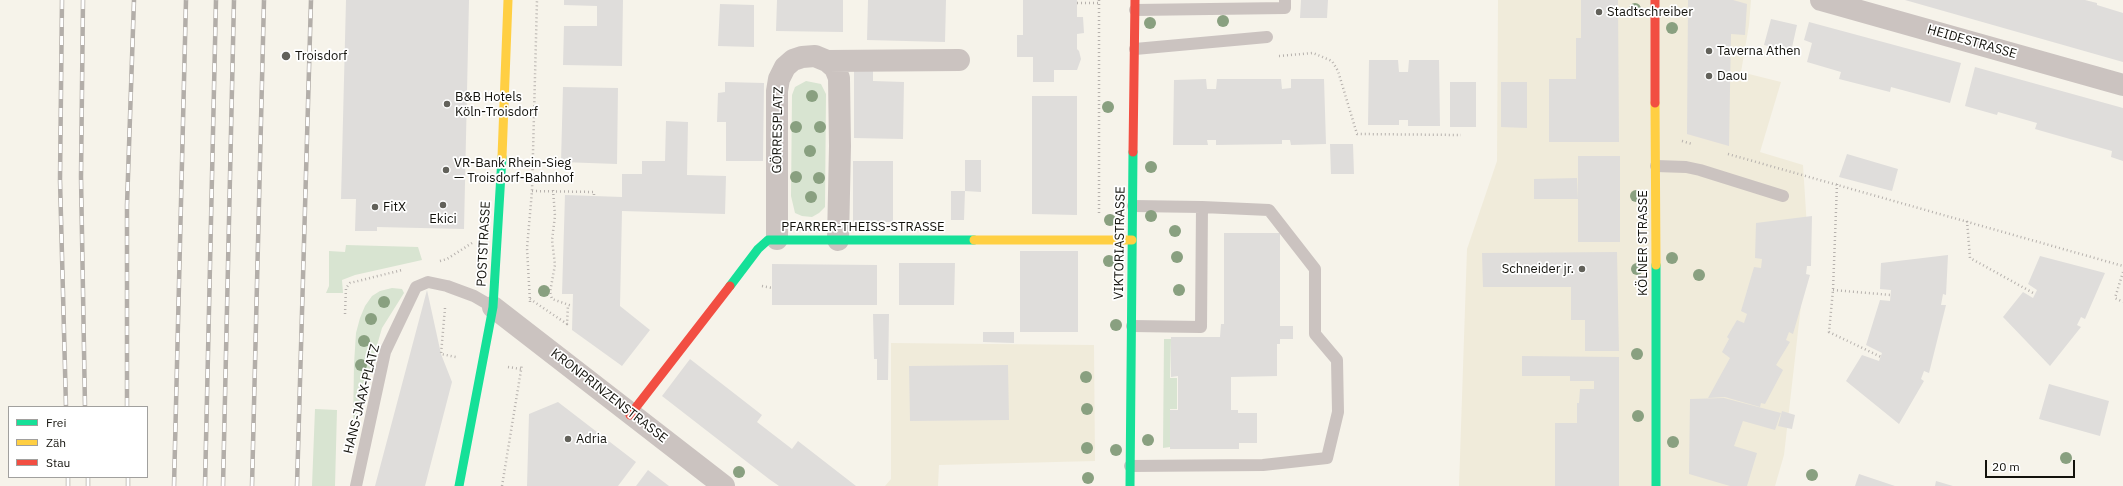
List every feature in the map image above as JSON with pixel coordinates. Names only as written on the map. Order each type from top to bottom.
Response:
[{"type":"street","name":"POSTSTRASSE","points":[[459,486],[493,307],[498,244],[508,0]]},
{"type":"street","name":"KÖLNER STRASSE","points":[[1654,0],[1656,135],[1656,486]]},
{"type":"street","name":"HEIDESTRASSE","points":[[1821,0],[2123,84]]},
{"type":"street","name":"VIKTORIASTRASSE","points":[[1130,486],[1135,5]]},
{"type":"street","name":"GÖRRESPLATZ","points":[[777,239],[777,91],[779,79],[785,67],[802,57],[815,56],[827,61],[959,60]]},
{"type":"street","points":[[827,61],[835,68],[839,78],[838,240]]},
{"type":"street","name":"PFARRER-THEISS-STRASSE","points":[[630,415],[762,243],[768,240],[1132,240]]},
{"type":"street","name":"KRONPRINZENSTRASSE","points":[[493,307],[527,332],[630,415],[724,486]]},
{"type":"lane","points":[[1135,5],[1285,8],[1285,0]]},
{"type":"lane","points":[[1135,49],[1267,37]]},
{"type":"lane","points":[[1656,166],[1686,167],[1700,170],[1783,196]]},
{"type":"lane","points":[[1130,466],[1263,466],[1327,458],[1338,412],[1337,360],[1315,334],[1315,269],[1269,210],[1133,206]]},
{"type":"lane","points":[[1132,326],[1201,327],[1202,207]]},
{"type":"lane","name":"HANS-JAAX-PLATZ","points":[[356,486],[385,352],[416,287],[428,282],[447,286],[474,296],[493,307]]},
{"type":"path","points":[[537,0],[532,191],[527,248],[530,299],[567,324],[568,305]]},
{"type":"path","points":[[1077,3],[1099,2],[1099,240]]},
{"type":"path","points":[[1274,57],[1313,53],[1332,61],[1338,71],[1357,134],[1461,135]]},
{"type":"path","points":[[1656,135],[1697,145]]},
{"type":"path","points":[[1726,153],[2123,266]]},
{"type":"path","points":[[1837,184],[1833,290],[1829,332],[1881,357]]},
{"type":"path","points":[[532,191],[553,190],[594,192],[594,196]]},
{"type":"path","points":[[553,190],[555,216],[552,240],[555,265],[550,292],[552,299],[572,306]]},
{"type":"path","points":[[1968,221],[1970,258],[2035,294]]},
{"type":"path","points":[[432,263],[447,259],[475,241]]},
{"type":"path","points":[[345,314],[346,288],[350,283],[410,268]]},
{"type":"path","points":[[2123,272],[2115,298],[2123,302]]},
{"type":"path","points":[[1833,290],[1891,295]]},
{"type":"path","points":[[441,354],[443,320]]},
{"type":"path","points":[[502,486],[521,369]]},
{"type":"shaded area","points":[[1498,0],[1751,0],[1749,25],[1741,72],[1781,82],[1760,152],[1803,165],[1808,243],[1784,455],[1775,486],[1459,486],[1467,249],[1497,161]]},
{"type":"shaded area","points":[[891,343],[1094,345],[1095,461],[939,465],[938,486],[885,486],[891,479]]},
{"type":"green space","points":[[806,81],[821,84],[826,94],[825,207],[812,217],[802,216],[795,213],[791,196],[792,95],[795,87]]},
{"type":"green space","points":[[346,245],[418,247],[422,260],[355,275],[342,280],[343,293],[326,293],[329,286],[329,251],[345,252]]},
{"type":"green space","points":[[392,288],[402,289],[404,293],[382,328],[353,428],[354,364],[356,333],[360,318],[365,306],[372,296],[380,291]]},
{"type":"green space","points":[[1164,339],[1171,339],[1170,378],[1177,378],[1177,409],[1170,409],[1170,447],[1163,448]]},
{"type":"green space","points":[[315,409],[337,410],[335,486],[312,486]]},
{"type":"building","points":[[346,0],[469,0],[464,229],[377,227],[377,231],[355,231],[356,199],[341,199]]},
{"type":"building","points":[[564,0],[623,0],[622,66],[563,65],[564,26],[597,26],[597,6],[564,5]]},
{"type":"building","points":[[777,0],[843,0],[843,32],[776,31]]},
{"type":"building","points":[[868,0],[946,0],[945,42],[867,40]]},
{"type":"building","points":[[1023,0],[1077,0],[1077,17],[1083,17],[1084,33],[1077,34],[1077,49],[1081,59],[1077,70],[1054,70],[1054,82],[1033,82],[1033,57],[1017,57],[1017,35],[1023,35]]},
{"type":"building","points":[[1301,0],[1328,0],[1327,18],[1300,18]]},
{"type":"building","points":[[1581,0],[1618,0],[1619,142],[1549,142],[1549,79],[1576,79],[1576,38],[1581,38]]},
{"type":"building","points":[[1688,0],[1733,0],[1747,4],[1745,35],[1731,34],[1729,146],[1687,134]]},
{"type":"building","points":[[1905,0],[2085,0],[2097,3],[2097,5],[2123,13],[2123,62]]},
{"type":"building","points":[[720,4],[754,5],[754,47],[718,46]]},
{"type":"building","points":[[1771,19],[1797,25],[1791,52],[1764,45]]},
{"type":"building","points":[[1809,22],[1961,63],[1950,103],[1891,87],[1890,92],[1839,79],[1841,72],[1807,62],[1812,43],[1804,40]]},
{"type":"building","points":[[1369,60],[1398,60],[1399,72],[1408,72],[1409,60],[1439,60],[1440,126],[1408,126],[1408,120],[1399,120],[1399,125],[1368,125]]},
{"type":"building","points":[[1975,67],[2123,108],[2123,161],[2111,157],[2112,151],[2035,129],[2037,123],[1998,112],[1997,115],[1965,106]]},
{"type":"building","points":[[854,68],[873,69],[873,81],[904,82],[903,139],[854,138]]},
{"type":"building","points":[[1206,79],[1207,89],[1216,89],[1217,79],[1281,79],[1282,89],[1291,88],[1291,79],[1324,79],[1326,144],[1291,145],[1290,140],[1282,140],[1282,144],[1216,145],[1216,140],[1207,140],[1208,145],[1173,145],[1174,80]]},
{"type":"building","points":[[725,82],[764,83],[763,161],[726,161],[726,122],[717,122],[718,93],[725,92]]},
{"type":"building","points":[[1450,82],[1476,82],[1476,127],[1450,127]]},
{"type":"building","points":[[1501,82],[1527,82],[1527,128],[1501,127]]},
{"type":"building","points":[[563,87],[618,88],[617,164],[561,162]]},
{"type":"building","points":[[1032,96],[1077,96],[1077,215],[1032,214]]},
{"type":"building","points":[[666,121],[688,122],[687,175],[726,176],[725,214],[622,211],[620,306],[650,330],[622,366],[572,330],[573,294],[562,294],[565,195],[622,197],[622,174],[642,174],[642,161],[665,161]]},
{"type":"building","points":[[1330,144],[1353,144],[1354,174],[1331,174]]},
{"type":"building","points":[[1847,154],[1898,169],[1892,191],[1839,177]]},
{"type":"building","points":[[1578,156],[1620,156],[1620,242],[1578,242]]},
{"type":"building","points":[[965,160],[981,160],[981,192],[965,191]]},
{"type":"building","points":[[853,161],[893,161],[893,222],[853,222]]},
{"type":"building","points":[[1577,178],[1578,199],[1534,199],[1534,179]]},
{"type":"building","points":[[951,191],[965,191],[964,220],[951,220]]},
{"type":"building","points":[[1812,216],[1811,266],[1807,266],[1806,274],[1810,275],[1793,334],[1789,332],[1786,340],[1790,342],[1776,365],[1783,370],[1765,404],[1761,403],[1760,407],[1725,397],[1708,398],[1730,358],[1722,352],[1729,339],[1727,337],[1737,320],[1744,323],[1747,314],[1741,311],[1754,267],[1761,268],[1762,259],[1755,258],[1756,223]]},
{"type":"building","points":[[1224,233],[1280,233],[1280,326],[1293,326],[1293,339],[1280,339],[1280,344],[1277,344],[1277,376],[1231,377],[1231,410],[1238,410],[1238,413],[1257,413],[1257,443],[1239,443],[1239,449],[1170,449],[1170,410],[1178,410],[1178,376],[1171,377],[1171,337],[1220,337],[1221,324],[1224,324]]},
{"type":"building","points":[[1020,251],[1078,251],[1078,332],[1020,332]]},
{"type":"building","points":[[1617,252],[1619,351],[1585,351],[1585,320],[1571,320],[1571,287],[1483,287],[1482,253]]},
{"type":"building","points":[[1948,255],[1946,295],[1943,294],[1941,305],[1946,305],[1929,373],[1924,371],[1921,379],[1924,381],[1899,424],[1846,381],[1862,355],[1879,361],[1882,353],[1866,345],[1880,300],[1890,301],[1891,290],[1880,289],[1881,263]]},
{"type":"building","points":[[2040,256],[2105,273],[2085,319],[2081,317],[2077,325],[2081,327],[2050,366],[2003,317],[2023,292],[2033,298],[2037,290],[2028,284]]},
{"type":"building","points":[[899,263],[955,263],[954,305],[899,305]]},
{"type":"building","points":[[772,264],[877,265],[877,305],[772,305]]},
{"type":"building","points":[[427,290],[441,354],[452,382],[425,486],[375,486]]},
{"type":"building","points":[[873,314],[889,314],[888,380],[877,380],[877,359],[874,359]]},
{"type":"building","points":[[983,332],[1014,332],[1014,343],[983,342]]},
{"type":"building","points":[[1522,356],[1619,357],[1619,486],[1555,486],[1555,423],[1577,423],[1577,403],[1579,403],[1580,389],[1594,389],[1594,381],[1570,381],[1570,376],[1522,376]]},
{"type":"building","points":[[690,359],[762,415],[757,422],[792,449],[798,441],[856,486],[779,486],[769,479],[662,396]]},
{"type":"building","points":[[1008,365],[1009,420],[910,421],[909,366]]},
{"type":"building","points":[[2049,384],[2109,401],[2100,436],[2039,419]]},
{"type":"building","points":[[1724,398],[1781,413],[1775,430],[1743,421],[1734,446],[1757,453],[1747,486],[1730,486],[1689,474],[1690,399]]},
{"type":"building","points":[[558,402],[636,462],[618,486],[527,486],[529,414]]},
{"type":"building","points":[[1782,411],[1795,415],[1792,429],[1778,426]]},
{"type":"building","points":[[648,470],[669,486],[636,486]]},
{"type":"building","points":[[1859,474],[1895,486],[1855,486]]},
{"type":"building","points":[[1936,481],[1953,486],[1935,486]]},
{"type":"railway","points":[[62,0],[60,180],[66,406]]},
{"type":"railway","points":[[83,0],[81,177],[85,406]]},
{"type":"railway","points":[[127,406],[127,205],[134,0]]},
{"type":"railway","points":[[174,486],[186,0]]},
{"type":"railway","points":[[205,486],[216,0]]},
{"type":"railway","points":[[223,486],[234,0]]},
{"type":"railway","points":[[252,486],[264,0]]},
{"type":"railway","points":[[297,486],[311,0]]},
{"type":"railway","points":[[68,478],[68,486]]},
{"type":"railway","points":[[88,478],[88,486]]},
{"type":"railway","points":[[128,478],[128,486]]},
{"type":"traffic: fast","points":[[1130,486],[1133,152]]},
{"type":"traffic: fast","points":[[459,486],[493,307],[502,157]]},
{"type":"traffic: fast","points":[[730,286],[758,249],[768,240],[974,240]]},
{"type":"traffic: fast","points":[[1656,265],[1656,486]]},
{"type":"traffic: slow","points":[[502,157],[508,0]]},
{"type":"traffic: slow","points":[[1655,103],[1656,265]]},
{"type":"traffic: slow","points":[[974,240],[1132,240]]},
{"type":"traffic: jam","points":[[1133,152],[1135,0]]},
{"type":"traffic: jam","points":[[1655,0],[1655,103]]},
{"type":"traffic: jam","points":[[630,415],[730,286]]},
{"type":"place","name":"Stadtschreiber","points":[[1599,12]]},
{"type":"place","name":"Taverna Athen","points":[[1709,51]]},
{"type":"place","name":"Troisdorf","points":[[286,56]]},
{"type":"place","name":"Daou","points":[[1709,76]]},
{"type":"place","name":"B&B Hotels Köln-Troisdorf","points":[[447,104]]},
{"type":"place","name":"VR-Bank Rhein-Sieg — Troisdorf-Bahnhof","points":[[446,170]]},
{"type":"place","name":"Ekici","points":[[443,205]]},
{"type":"place","name":"FitX","points":[[375,207]]},
{"type":"place","name":"Schneider jr.","points":[[1582,269]]},
{"type":"place","name":"Adria","points":[[568,439]]}]
